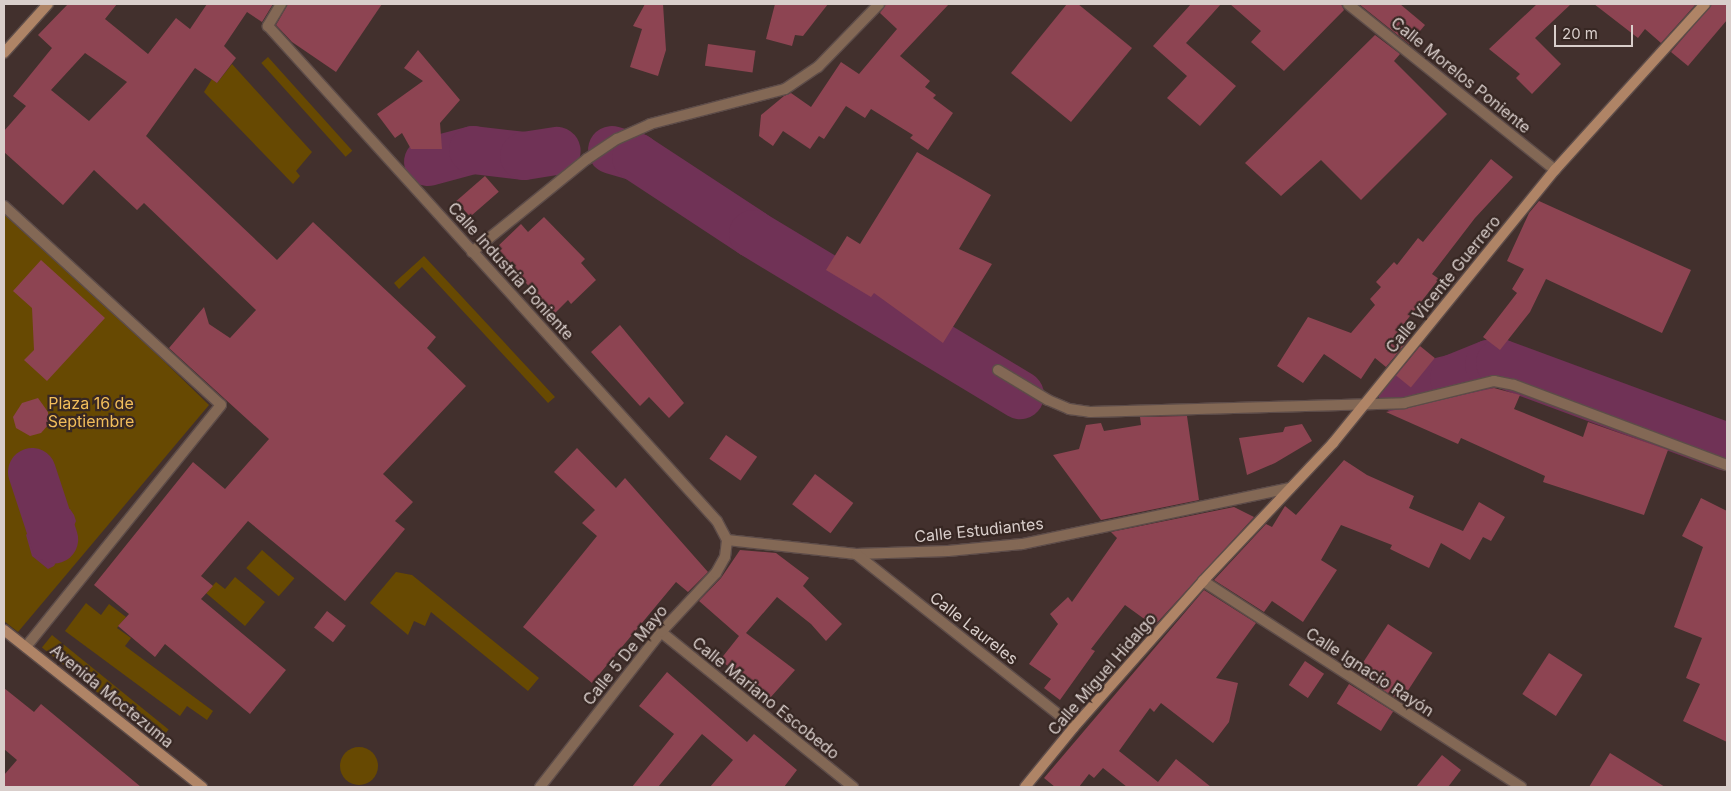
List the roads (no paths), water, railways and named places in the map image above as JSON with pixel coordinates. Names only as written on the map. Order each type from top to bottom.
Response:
[{"type":"main road","points":[[4,53],[48,4]]},
{"type":"main road","name":"Calle Vicente Guerrero","points":[[1203,582],[1333,443],[1555,170],[1705,4]]},
{"type":"main road","name":"Calle Miguel Hidalgo","points":[[1025,787],[1074,726],[1203,582]]},
{"type":"main road","name":"Avenida Moctezuma","points":[[4,630],[202,787]]},
{"type":"street","name":"Calle Industria Poniente","points":[[281,4],[268,26],[717,521],[727,540]]},
{"type":"street","points":[[472,252],[587,159],[617,139],[650,124],[785,89],[818,67],[880,4]]},
{"type":"street","name":"Calle Morelos Poniente","points":[[1348,4],[1555,170]]},
{"type":"street","points":[[4,206],[221,405],[26,646]]},
{"type":"street","points":[[998,370],[1048,400],[1068,409],[1090,412],[1421,401],[1477,383],[1494,382],[1514,385],[1727,465]]},
{"type":"street","name":"Calle Estudiantes","points":[[727,540],[856,554],[948,551],[1022,544],[1290,488]]},
{"type":"street","name":"Calle 5 De Mayo","points":[[540,787],[661,632],[716,573],[725,557],[727,540]]},
{"type":"street","name":"Calle Laureles","points":[[856,554],[1074,726]]},
{"type":"street","name":"Calle Ignacio Rayón","points":[[1203,582],[1521,787]]},
{"type":"street","name":"Calle Mariano Escobedo","points":[[661,632],[853,787]]},
{"type":"waterway","points":[[428,162],[473,150],[524,156],[557,151]]},
{"type":"waterway","points":[[612,150],[636,157],[753,234],[1020,395]]},
{"type":"waterway","points":[[1402,391],[1454,378],[1489,364],[1500,363],[1727,447]]},
{"type":"waterway","points":[[32,472],[54,539]]},
{"type":"park label","name":"Plaza 16 de Septiembre","points":[[91,412]]}]
